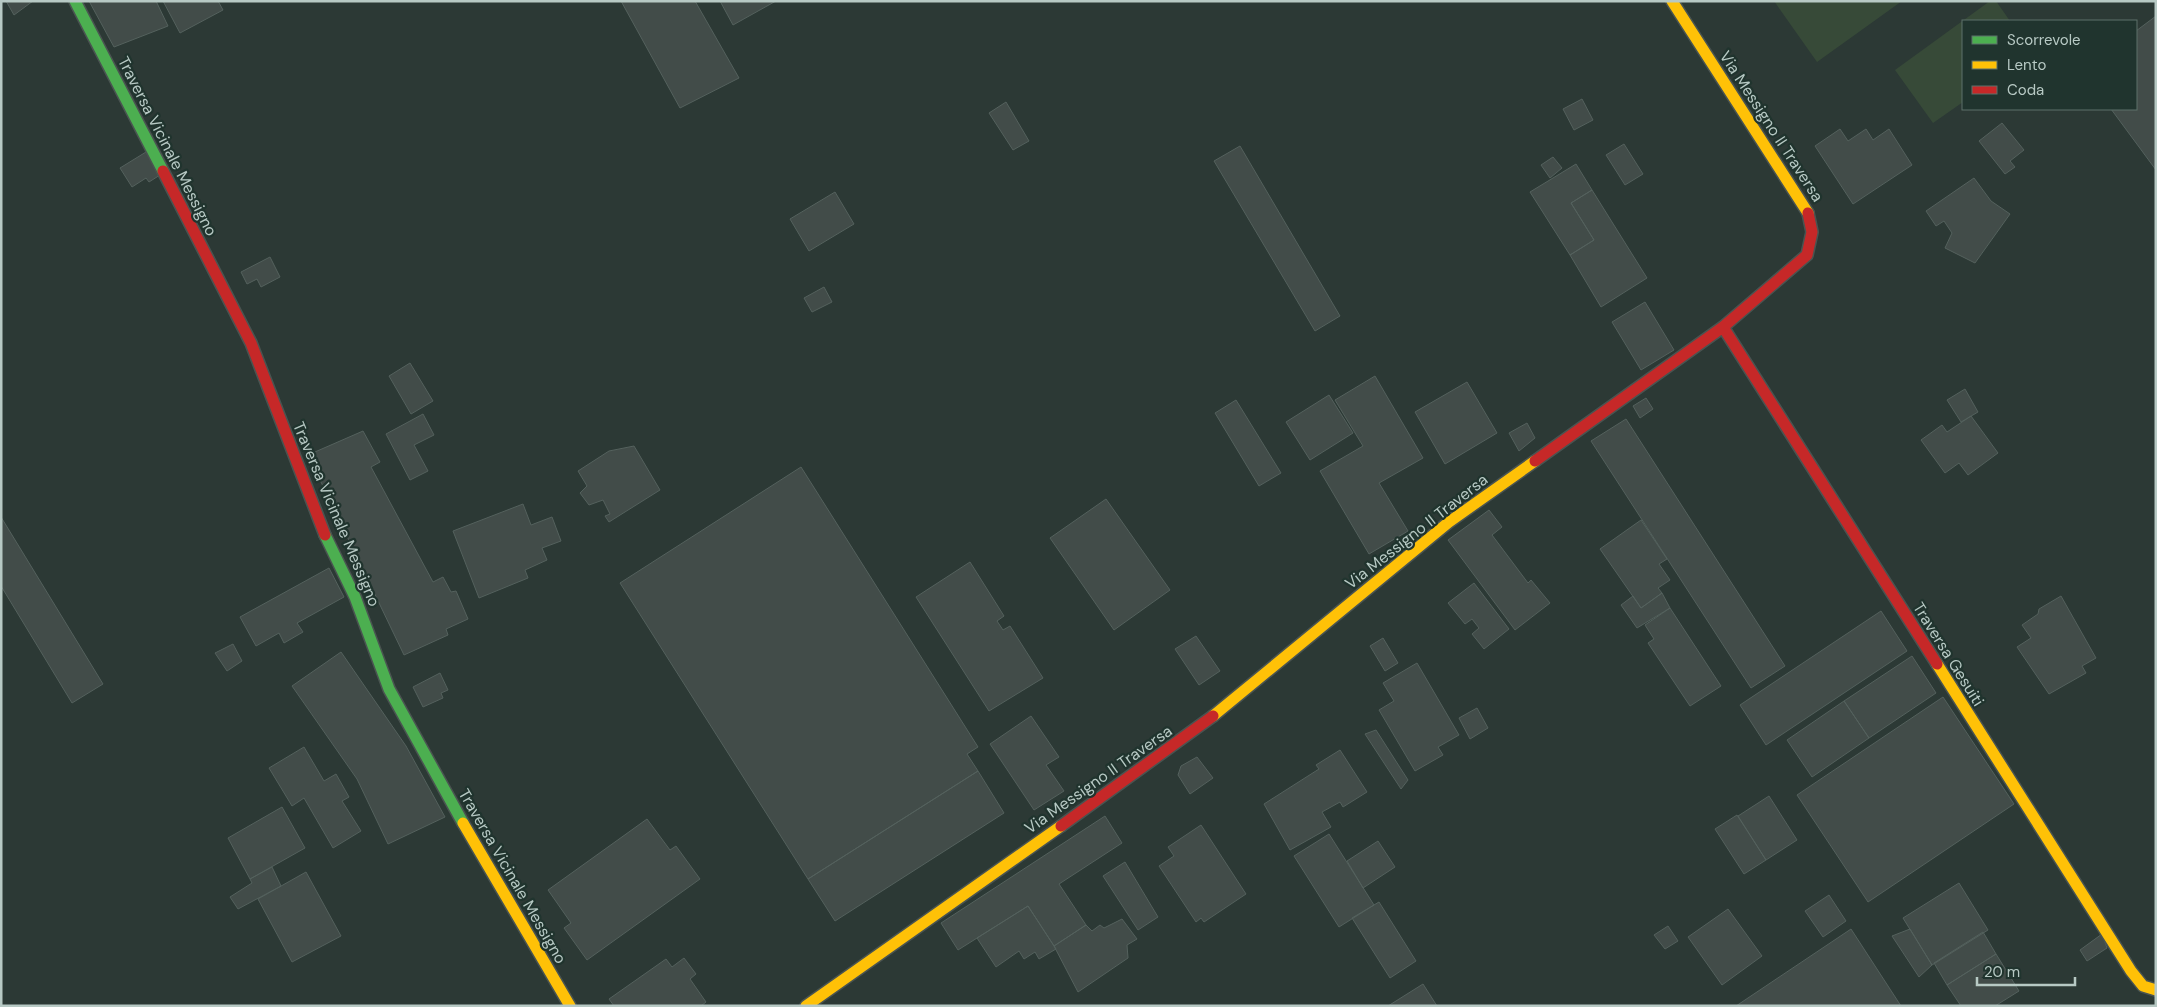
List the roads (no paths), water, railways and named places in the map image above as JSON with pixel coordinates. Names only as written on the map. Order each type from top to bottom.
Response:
[{"type":"street","name":"Traversa Vicinale Messigno","points":[[75,1],[251,343],[324,533],[355,597],[389,689],[488,870],[570,1006]]},
{"type":"street","name":"Via Messigno II Traversa","points":[[806,1006],[1192,733],[1449,522],[1723,328],[1798,265],[1810,249],[1813,230],[1807,212],[1672,1]]},
{"type":"street","name":"Traversa Gesuiti","points":[[1723,328],[2130,971],[2143,986],[2156,990]]}]
